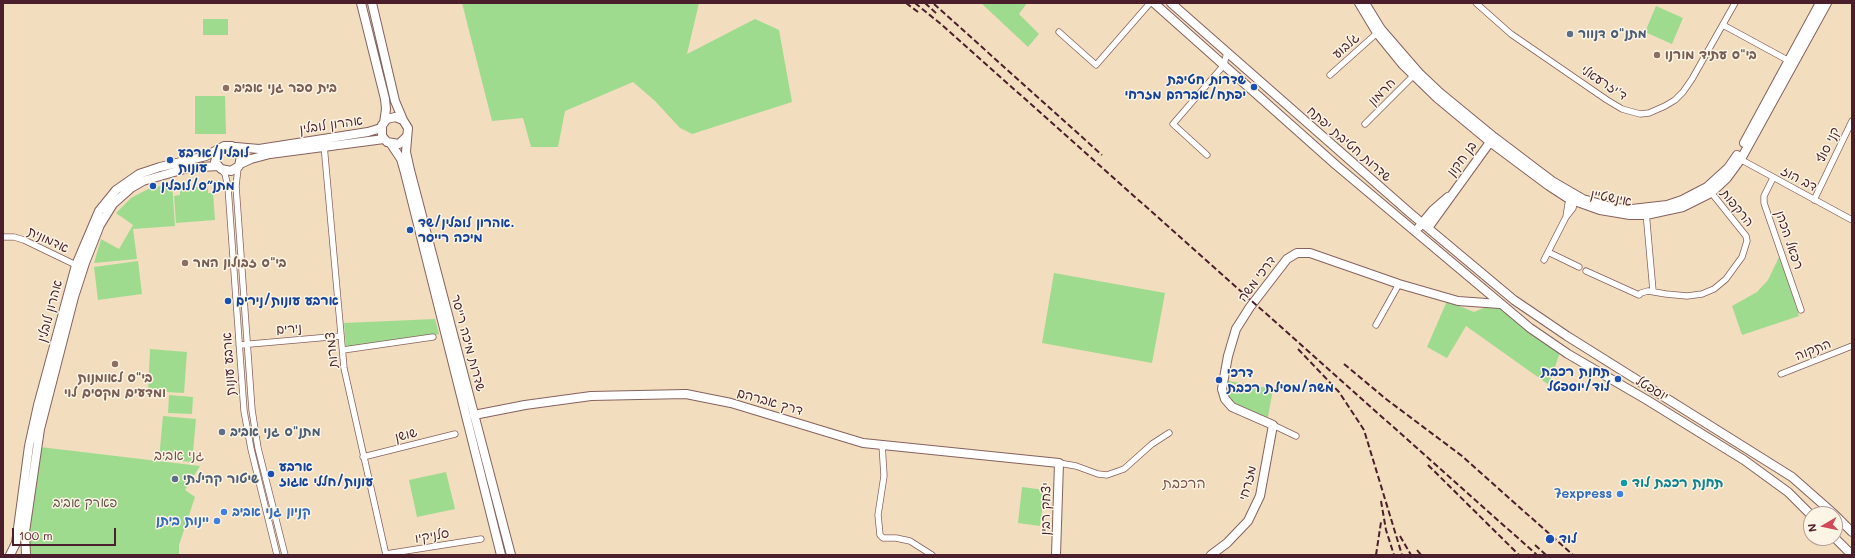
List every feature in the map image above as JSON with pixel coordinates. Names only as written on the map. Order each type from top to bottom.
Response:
[{"type":"street","points":[[361,3],[385,99],[386,109],[383,125],[384,139],[391,144],[402,142],[407,136],[408,128],[395,101],[372,3]]},
{"type":"street","points":[[1059,32],[1096,65],[1150,3]]},
{"type":"street","name":"שדרות חטיבת יפתח","points":[[1154,3],[1341,169],[1479,286]]},
{"type":"street","name":"שדרות חטיבת יפתח","points":[[1171,3],[1424,226],[1514,300]]},
{"type":"street","name":"אינשטיין","points":[[1359,3],[1377,33],[1414,75],[1458,116],[1552,181],[1573,199],[1612,213],[1646,212],[1709,190],[1738,158],[1791,62],[1827,3]]},
{"type":"street","name":"אינשטיין","points":[[1365,3],[1381,29],[1420,74],[1492,140]]},
{"type":"street","name":"ד'יזרעאלי","points":[[1476,3],[1511,34],[1588,87],[1622,109],[1640,114],[1658,110],[1679,96],[1692,79],[1735,3]]},
{"type":"street","name":"אינשטיין","points":[[1791,62],[1820,3]]},
{"type":"street","points":[[1723,25],[1791,62]]},
{"type":"street","name":"גלבוע","points":[[1330,75],[1377,33]]},
{"type":"street","points":[[1207,155],[1173,124],[1224,65],[1227,52]]},
{"type":"street","name":"חרמון","points":[[1365,124],[1414,75]]},
{"type":"street","points":[[383,125],[391,118],[403,120]]},
{"type":"street","name":"קני סוף","points":[[1814,200],[1852,121]]},
{"type":"street","name":"אהרון לובלין","points":[[239,166],[252,159],[368,132],[383,125]]},
{"type":"street","name":"שדרות מיכה רייסר","points":[[407,136],[406,152],[410,170],[511,555]]},
{"type":"street","name":"אהרון לובלין","points":[[236,147],[259,149],[384,139]]},
{"type":"street","name":"בן חקון","points":[[1418,234],[1424,226],[1443,209],[1450,196],[1492,140]]},
{"type":"street","name":"צמרות","points":[[324,143],[346,375],[386,555]]},
{"type":"street","name":"שדרות מיכה רייסר","points":[[391,144],[401,159],[405,173],[501,555]]},
{"type":"street","points":[[224,146],[236,147],[241,156],[239,166],[228,172],[219,168],[215,158],[218,150],[224,146]]},
{"type":"street","name":"אהרון לובלין","points":[[10,555],[16,543],[32,428],[80,266],[99,210],[116,190],[133,178],[149,170],[206,156],[218,150]]},
{"type":"street","name":"דב הוז","points":[[1738,158],[1852,220]]},
{"type":"street","name":"אהרון לובלין","points":[[26,555],[25,532],[40,429],[80,266],[105,215],[117,200],[131,188],[143,181],[162,174],[199,166],[219,168]]},
{"type":"street","name":"ארבע עונות","points":[[239,166],[236,186],[251,406],[258,448],[285,555]]},
{"type":"street","name":"ארבע עונות","points":[[219,168],[225,174],[228,187],[244,411],[251,449],[277,555]]},
{"type":"street","name":"רפאל הכהן","points":[[1773,178],[1764,196],[1764,203],[1801,310]]},
{"type":"street","name":"הרקפות","points":[[1586,271],[1639,295],[1644,291],[1653,291],[1677,296],[1702,294],[1714,289],[1726,279],[1742,257],[1746,248],[1746,236],[1709,190]]},
{"type":"street","points":[[1544,260],[1566,217],[1573,199]]},
{"type":"street","points":[[1646,212],[1653,291]]},
{"type":"street","name":"אדמונית","points":[[3,237],[14,237],[24,240],[80,266]]},
{"type":"street","points":[[1548,252],[1579,267]]},
{"type":"street","name":"דרכי משה","points":[[1273,425],[1232,406],[1224,399],[1222,389],[1228,356],[1236,329],[1250,307],[1287,259],[1297,253],[1310,253],[1399,284],[1473,303],[1500,304]]},
{"type":"street","points":[[1376,325],[1399,284]]},
{"type":"street","points":[[1473,303],[1482,298],[1479,286]]},
{"type":"street","name":"יוספטל","points":[[1479,286],[1530,328],[1568,354],[1647,400],[1744,460],[1788,492],[1803,506]]},
{"type":"street","name":"יוספטל","points":[[1514,300],[1556,329],[1792,477],[1826,506]]},
{"type":"street","name":"נירים","points":[[239,345],[342,336]]},
{"type":"street","points":[[343,350],[433,337]]},
{"type":"street","name":"התקוה","points":[[1781,374],[1852,346]]},
{"type":"street","name":"דרך אברהם","points":[[474,415],[525,405],[591,396],[686,394],[731,403],[863,442],[1059,463]]},
{"type":"street","points":[[1273,425],[1296,436]]},
{"type":"street","name":"מזרחי","points":[[1211,555],[1227,543],[1248,521],[1260,496],[1273,425]]},
{"type":"street","points":[[1059,463],[1076,466],[1098,474],[1107,475],[1124,469],[1147,448],[1169,433]]},
{"type":"street","name":"שושן","points":[[363,457],[455,434]]},
{"type":"street","points":[[882,444],[884,476],[878,515],[880,535],[883,538],[896,538],[910,541],[932,555]]},
{"type":"street","name":"יצחק רבין","points":[[1056,555],[1059,463]]},
{"type":"street","name":"יוספטל","points":[[1843,522],[1852,532]]},
{"type":"street","name":"סלניקיו","points":[[386,555],[481,539]]},
{"type":"street","points":[[1843,546],[1852,555]]},
{"type":"green space","points":[[462,3],[699,3],[687,54],[755,19],[779,30],[792,102],[692,134],[680,128],[655,101],[633,82],[565,111],[558,147],[531,147],[523,118],[492,121]]},
{"type":"green space","points":[[981,3],[1027,3],[1019,14],[1039,34],[1028,47]]},
{"type":"green space","points":[[1656,6],[1683,18],[1672,44],[1645,32]]},
{"type":"green space","points":[[203,19],[228,19],[228,35],[203,35]]},
{"type":"green space","points":[[195,96],[225,96],[226,134],[195,134]]},
{"type":"green space","points":[[172,183],[175,226],[133,229],[137,259],[94,263],[101,239],[119,249],[133,225],[116,213],[131,198],[148,189]]},
{"type":"green space","points":[[208,186],[208,193],[213,193],[215,220],[176,223],[174,196],[180,195],[180,188]]},
{"type":"green space","points":[[1780,255],[1799,316],[1742,335],[1732,306],[1757,292],[1768,280]]},
{"type":"green space","points":[[138,261],[142,294],[98,300],[94,267]]},
{"type":"green space","points":[[1054,273],[1165,293],[1152,363],[1042,343]]},
{"type":"green space","points":[[1447,301],[1474,312],[1486,307],[1496,306],[1560,352],[1549,385],[1466,326],[1447,358],[1427,347]]},
{"type":"green space","points":[[435,319],[439,334],[346,347],[344,323]]},
{"type":"green space","points":[[150,349],[187,352],[184,393],[148,391]]},
{"type":"green space","points":[[1224,380],[1273,389],[1267,422],[1227,403]]},
{"type":"green space","points":[[169,395],[193,397],[192,414],[168,413]]},
{"type":"green space","points":[[163,416],[196,419],[192,462],[159,459]]},
{"type":"green space","name":"פארק אביב","points":[[40,447],[200,466],[185,490],[195,497],[179,545],[179,555],[30,555],[28,540]]},
{"type":"green space","points":[[446,472],[455,509],[417,517],[409,480]]},
{"type":"green space","points":[[1022,487],[1045,490],[1040,526],[1018,523]]},
{"type":"railway","points":[[906,3],[918,12]]},
{"type":"railway","points":[[915,3],[942,25],[1537,555]]},
{"type":"railway","points":[[925,3],[937,14]]},
{"type":"railway","points":[[934,4],[1102,155]]},
{"type":"railway","points":[[1298,349],[1339,392],[1364,430],[1402,555]]},
{"type":"railway","points":[[1344,364],[1386,399],[1462,456],[1573,555]]},
{"type":"railway","points":[[1428,465],[1519,555]]},
{"type":"railway","points":[[1381,501],[1386,530],[1394,555]]},
{"type":"railway","points":[[1376,555],[1381,522]]},
{"type":"railway","points":[[1400,536],[1411,555]]},
{"type":"railway","points":[[1535,545],[1546,555]]},
{"type":"railway","points":[[1417,550],[1421,555]]},
{"type":"place","name":"מתנ\"ס דנוור","points":[[1570,34]]},
{"type":"place","name":"בי\"ס עתיד מורנו","points":[[1657,55]]},
{"type":"place","name":"שדרות חטיבת יפתח/אברהם מזרחי","points":[[1254,87]]},
{"type":"place","name":"בית ספר גני אביב","points":[[226,88]]},
{"type":"place","name":"לובלין/ארבע עונות","points":[[170,160]]},
{"type":"place","name":"מתנ״ס/לובלין","points":[[153,186]]},
{"type":"place","name":"אהרון לובלין/שד. מיכה רייסר","points":[[410,230]]},
{"type":"place","name":"בי\"ס זבולון המר","points":[[185,263]]},
{"type":"place","name":"ארבע עונות/נירים","points":[[228,301]]},
{"type":"place","name":"בי\"ס לאומנות ומדעים מקסים לוי","points":[[115,364]]},
{"type":"place","name":"תחנת רכבת לוד/יוספטל","points":[[1618,379]]},
{"type":"place","name":"דרכי משה/מסילת רכבת","points":[[1219,380]]},
{"type":"place","name":"מתנ\"ס גני אביב","points":[[222,432]]},
{"type":"place","name":"ארבע עונות/חללי אגוז","points":[[271,474]]},
{"type":"place","name":"שיטור קהילתי","points":[[175,479]]},
{"type":"place","name":"תחנת רכבת לוד","points":[[1624,483]]},
{"type":"place","name":"7express","points":[[1620,494]]},
{"type":"place","name":"קניון גני אביב","points":[[224,512]]},
{"type":"place","name":"יינות ביתן","points":[[217,521]]},
{"type":"place","name":"לוד","points":[[1550,539]]},
{"type":"district","name":"גני אביב","points":[[179,456]]},
{"type":"district","name":"הרכבת","points":[[1184,484]]}]
